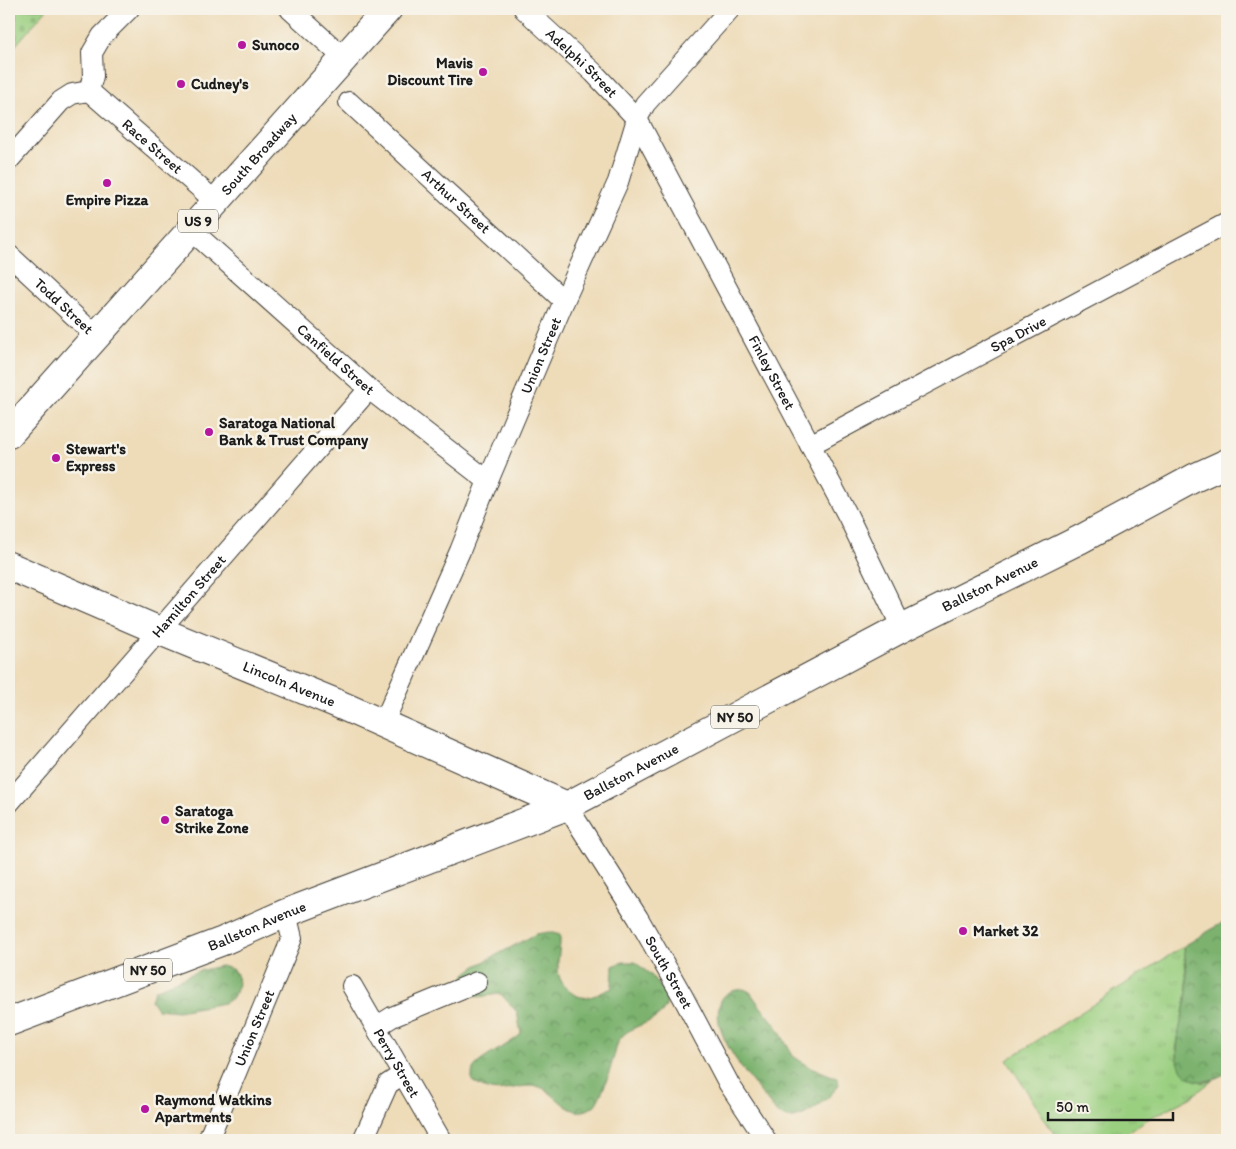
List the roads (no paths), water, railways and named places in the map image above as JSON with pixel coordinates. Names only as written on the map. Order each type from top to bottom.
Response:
[{"type":"main road","name":"South Broadway","points":[[9,434],[388,9]]},
{"type":"main road","name":"Ballston Avenue","points":[[9,1022],[223,941],[286,913],[567,806],[902,628],[1081,539],[1194,478],[1227,463]]},
{"type":"main road","name":"Lincoln Avenue","points":[[9,566],[160,631],[336,703],[567,806]]},
{"type":"street","points":[[9,160],[62,101],[72,94],[89,91],[93,76],[92,53],[102,36],[128,9]]},
{"type":"street","points":[[290,9],[344,58]]},
{"type":"street","name":"Adelphi Street","points":[[524,9],[594,73],[637,119]]},
{"type":"street","name":"Union Street","points":[[383,724],[460,551],[564,301],[618,182],[637,119],[645,104],[730,9]]},
{"type":"street","name":"Race Street","points":[[89,91],[216,202]]},
{"type":"street","name":"Arthur Street","points":[[349,102],[564,301]]},
{"type":"street","name":"Finley Street","points":[[637,119],[848,516],[902,628]]},
{"type":"street","name":"Spa Drive","points":[[810,445],[1227,223]]},
{"type":"street","name":"Canfield Street","points":[[191,230],[369,389],[488,481]]},
{"type":"street","name":"Todd Street","points":[[9,255],[96,336]]},
{"type":"street","name":"Hamilton Street","points":[[9,803],[369,389]]},
{"type":"street","name":"South Street","points":[[567,806],[638,918],[729,1084],[766,1140]]},
{"type":"street","name":"Union Street","points":[[208,1140],[292,938],[286,913]]},
{"type":"street","points":[[376,1027],[392,1017],[477,982]]},
{"type":"street","name":"Perry Street","points":[[352,986],[441,1140]]},
{"type":"street","points":[[363,1140],[388,1084],[403,1074]]},
{"type":"place","name":"Sunoco","points":[[242,45]]},
{"type":"place","name":"Mavis Discount Tire","points":[[483,72]]},
{"type":"place","name":"Cudney's","points":[[181,84]]},
{"type":"place","name":"Empire Pizza","points":[[107,183]]},
{"type":"place","name":"Saratoga National Bank & Trust Company","points":[[209,432]]},
{"type":"place","name":"Stewart's Express","points":[[56,458]]},
{"type":"place","name":"Saratoga Strike Zone","points":[[165,820]]},
{"type":"place","name":"Market 32","points":[[963,931]]},
{"type":"place","name":"Raymond Watkins Apartments","points":[[145,1109]]}]
